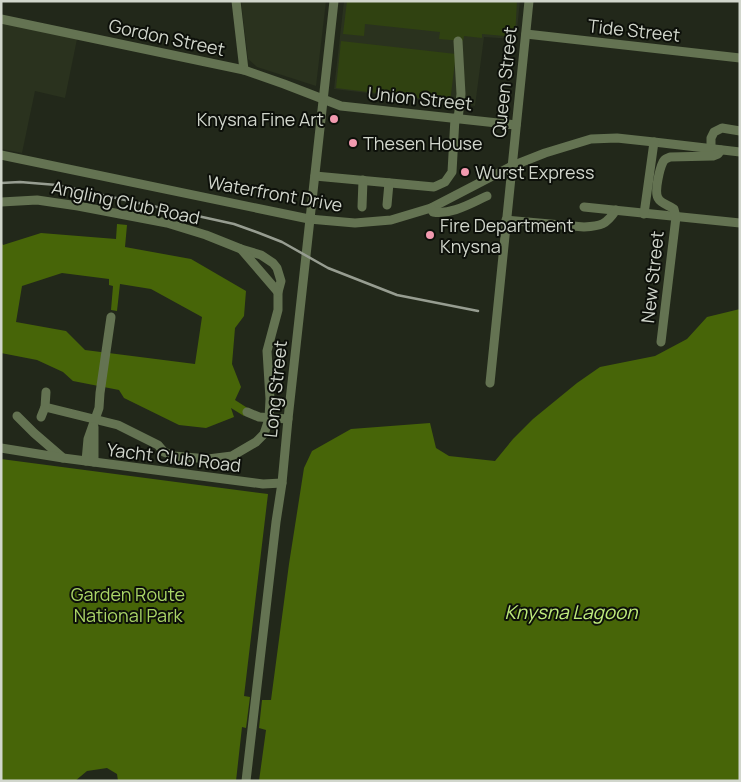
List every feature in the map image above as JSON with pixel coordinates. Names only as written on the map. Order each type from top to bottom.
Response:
[{"type":"street","points":[[236,1],[244,70]]},
{"type":"street","name":"Long Street","points":[[246,781],[282,483],[334,1]]},
{"type":"street","name":"Queen Street","points":[[490,384],[529,1]]},
{"type":"street","name":"Gordon Street","points":[[1,19],[244,70],[322,99]]},
{"type":"street","name":"Tide Street","points":[[526,34],[740,58]]},
{"type":"street","points":[[458,41],[461,94]]},
{"type":"street","points":[[314,176],[434,187],[445,182],[452,172],[456,118],[466,60]]},
{"type":"street","name":"Union Street","points":[[322,99],[341,106],[516,125]]},
{"type":"street","points":[[676,217],[674,209],[659,200],[656,194],[662,165],[665,160],[672,156],[713,156],[718,154],[712,138],[714,132],[722,128],[740,130]]},
{"type":"street","name":"Waterfront Drive","points":[[1,155],[309,219],[355,223],[391,220],[431,208],[512,166],[590,139],[617,138],[740,152]]},
{"type":"street","name":"New Street","points":[[644,214],[654,142]]},
{"type":"street","points":[[362,207],[364,180]]},
{"type":"street","points":[[387,205],[389,183]]},
{"type":"street","points":[[431,208],[433,212],[440,214],[488,196]]},
{"type":"street","name":"Angling Club Road","points":[[1,202],[37,200],[128,215],[206,235],[261,255],[277,268],[281,281],[278,292],[278,310],[267,351],[270,398],[269,419],[264,434],[256,442],[232,456],[208,459],[174,456],[118,425],[45,407]]},
{"type":"street","name":"New Street","points":[[584,207],[740,223]]},
{"type":"street","points":[[506,220],[584,227],[602,224],[609,220],[616,210]]},
{"type":"street","name":"New Street","points":[[662,342],[676,217]]},
{"type":"street","name":"Angling Club Road","points":[[241,249],[278,292]]},
{"type":"street","points":[[90,462],[94,420],[99,408],[111,317]]},
{"type":"street","points":[[41,417],[45,407],[46,392]]},
{"type":"street","points":[[247,412],[259,418],[288,419]]},
{"type":"street","points":[[17,416],[63,458]]},
{"type":"street","name":"Yacht Club Road","points":[[1,448],[90,462],[263,484],[282,483]]},
{"type":"shaded area","points":[[241,1],[326,1],[316,86],[257,67],[248,59]]},
{"type":"shaded area","points":[[344,1],[520,1],[516,39],[484,37],[475,106],[334,89]]},
{"type":"shaded area","points":[[347,1],[517,1],[515,37],[482,34],[482,38],[464,36],[463,41],[439,39],[440,32],[365,24],[364,36],[343,34]]},
{"type":"shaded area","points":[[1,22],[77,39],[65,98],[35,91],[22,153],[1,149]]},
{"type":"shaded area","points":[[341,41],[456,54],[450,102],[336,88]]},
{"type":"water","points":[[117,224],[127,225],[125,247],[191,259],[246,291],[244,316],[235,328],[232,364],[241,387],[235,400],[249,409],[244,416],[231,408],[234,417],[206,428],[179,425],[124,398],[119,390],[73,381],[63,372],[37,360],[1,353],[1,242],[3,245],[41,233],[116,239]],"holes":[[[62,273],[109,279],[109,285],[113,286],[111,310],[117,311],[120,284],[151,289],[202,317],[195,364],[85,350],[66,331],[16,322],[22,286]]]},
{"type":"water","name":"Knysna Lagoon","points":[[740,309],[740,781],[259,781],[266,730],[259,728],[262,700],[271,700],[304,468],[312,451],[351,429],[430,423],[436,448],[449,456],[495,461],[533,419],[600,367],[655,356],[687,339],[707,317]]},
{"type":"water","name":"Garden Route National Park","points":[[1,459],[268,494],[244,696],[250,697],[246,728],[242,727],[236,781],[118,781],[117,774],[107,768],[87,771],[75,781],[1,781]]},
{"type":"railway","points":[[1,183],[20,182],[57,185],[234,224],[282,242],[328,268],[397,295],[478,311]]},
{"type":"place","name":"Knysna Fine Art","points":[[334,119]]},
{"type":"place","name":"Thesen House","points":[[353,143]]},
{"type":"place","name":"Wurst Express","points":[[465,172]]},
{"type":"place","name":"Fire Department Knysna","points":[[430,235]]}]
